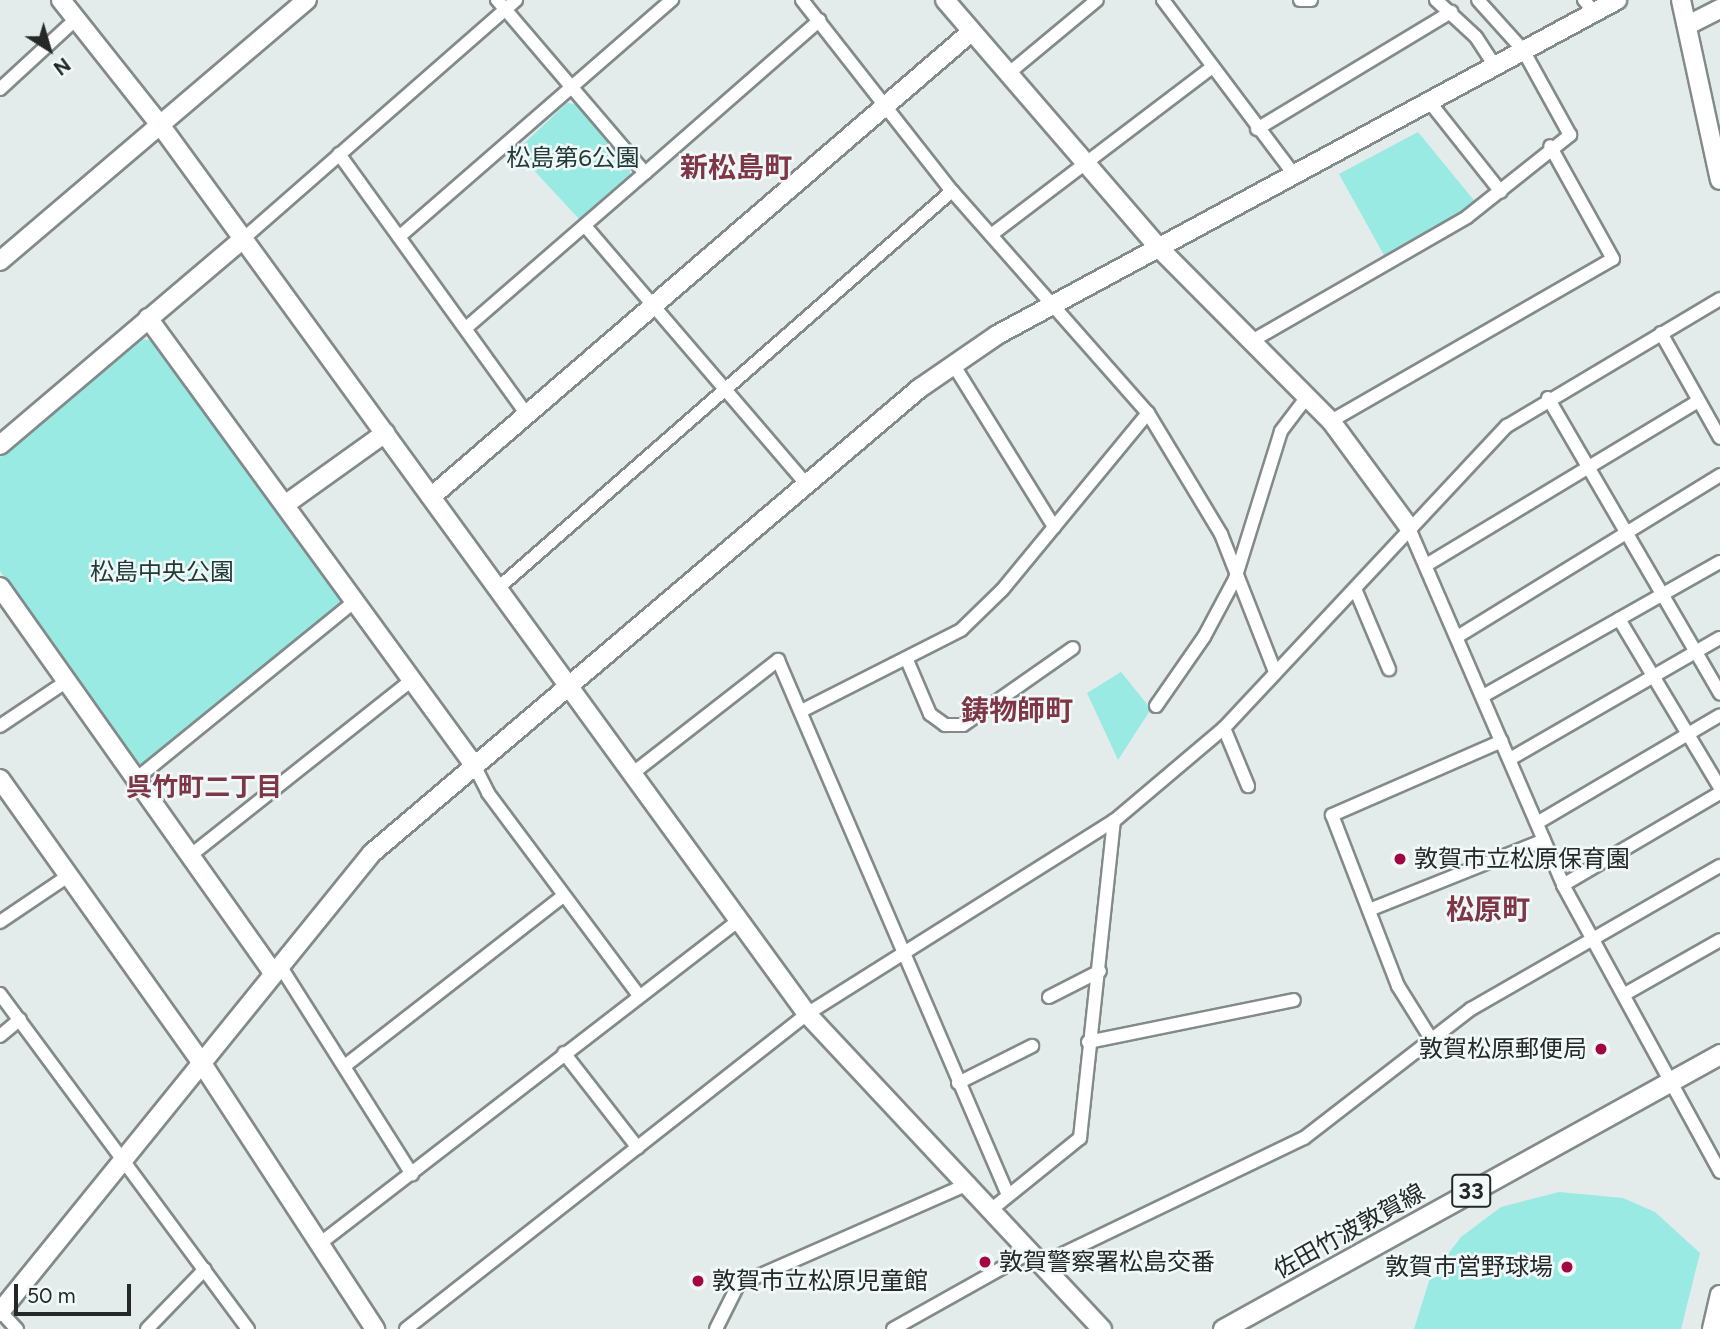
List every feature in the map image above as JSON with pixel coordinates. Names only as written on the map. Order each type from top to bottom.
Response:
[{"type":"main road","name":"佐田竹波敦賀線","points":[[1223,1329],[1720,1054]]},
{"type":"street","points":[[61,0],[161,126],[807,1014],[970,1184],[1102,1329]]},
{"type":"street","points":[[0,261],[307,0]]},
{"type":"street","points":[[0,444],[243,239],[501,5],[516,0]]},
{"type":"street","points":[[399,237],[672,0]]},
{"type":"street","points":[[802,0],[889,103],[952,191],[1051,307],[1147,413],[1221,534],[1235,579],[1275,672]]},
{"type":"street","points":[[945,0],[1158,248],[1331,421],[1408,526],[1427,564],[1563,885],[1595,936],[1720,1172]]},
{"type":"street","points":[[1009,73],[1097,0]]},
{"type":"street","points":[[1163,0],[1210,69],[1293,173]]},
{"type":"street","points":[[1300,0],[1311,0]]},
{"type":"street","points":[[1436,0],[1451,12],[1495,66]]},
{"type":"street","points":[[1251,342],[1502,192],[1550,146],[1570,135],[1523,50],[1478,0]]},
{"type":"street","points":[[17,1329],[0,1311],[372,853],[806,484],[953,364],[1293,173],[1495,66],[1589,6],[1617,0]]},
{"type":"street","points":[[1681,0],[1717,155],[1720,180]]},
{"type":"street","points":[[501,5],[645,173]]},
{"type":"street","points":[[1688,25],[1720,9]]},
{"type":"street","points":[[1257,130],[1451,12]]},
{"type":"street","points":[[0,89],[76,19]]},
{"type":"street","points":[[466,328],[820,20]]},
{"type":"street","points":[[430,497],[971,32]]},
{"type":"street","points":[[991,235],[1210,69]]},
{"type":"street","points":[[1428,100],[1502,192]]},
{"type":"street","points":[[1331,421],[1613,259],[1550,146]]},
{"type":"street","points":[[339,154],[527,415]]},
{"type":"street","points":[[496,590],[724,386],[952,191]]},
{"type":"street","points":[[585,226],[806,484]]},
{"type":"street","points":[[406,1329],[807,1014],[900,952],[1114,821],[1224,728],[1275,672],[1356,591],[1408,526],[1507,426],[1548,398],[1720,299]]},
{"type":"street","points":[[148,318],[474,765],[562,897],[638,994]]},
{"type":"street","points":[[1661,333],[1720,438]]},
{"type":"street","points":[[953,364],[1054,527]]},
{"type":"street","points":[[1156,705],[1235,579],[1281,431],[1306,398]]},
{"type":"street","points":[[1548,398],[1586,468],[1720,694]]},
{"type":"street","points":[[1427,564],[1698,401]]},
{"type":"street","points":[[803,710],[907,660],[961,630],[1054,527],[1147,413]]},
{"type":"street","points":[[286,504],[385,433]]},
{"type":"street","points":[[1457,637],[1720,475]]},
{"type":"street","points":[[1483,696],[1720,562]]},
{"type":"street","points":[[0,587],[191,855],[346,1065],[412,1174]]},
{"type":"street","points":[[1356,591],[1389,669]]},
{"type":"street","points":[[136,779],[356,600]]},
{"type":"street","points":[[1563,885],[1720,790],[1619,619]]},
{"type":"street","points":[[1510,759],[1720,638]]},
{"type":"street","points":[[907,660],[930,714],[945,725],[963,725],[1073,648]]},
{"type":"street","points":[[633,773],[778,660],[803,710],[900,952],[1008,1195]]},
{"type":"street","points":[[191,855],[412,679]]},
{"type":"street","points":[[0,726],[67,681]]},
{"type":"street","points":[[1537,823],[1720,715]]},
{"type":"street","points":[[1224,728],[1248,786]]},
{"type":"street","points":[[1433,1042],[1398,986],[1332,815],[1502,741]]},
{"type":"street","points":[[0,779],[201,1062],[374,1329]]},
{"type":"street","points":[[992,1209],[1080,1138],[1088,1042],[1100,971],[1114,821]]},
{"type":"street","points":[[1369,910],[1544,840]]},
{"type":"street","points":[[893,1329],[1038,1257],[1304,1138],[1433,1042],[1471,1009],[1720,866]]},
{"type":"street","points":[[0,922],[68,876]]},
{"type":"street","points":[[346,1065],[562,897]]},
{"type":"street","points":[[318,1245],[412,1174],[638,994],[739,920]]},
{"type":"street","points":[[1625,994],[1720,940]]},
{"type":"street","points":[[1049,997],[1100,971]]},
{"type":"street","points":[[0,994],[125,1157],[248,1329]]},
{"type":"street","points":[[1088,1042],[1294,1000]]},
{"type":"street","points":[[0,1036],[20,1019]]},
{"type":"street","points":[[958,1083],[1032,1046]]},
{"type":"street","points":[[564,1052],[638,1148]]},
{"type":"street","points":[[716,1329],[738,1285],[970,1184]]},
{"type":"street","points":[[147,1329],[205,1269]]},
{"type":"street","points":[[1712,1329],[1720,1295]]},
{"type":"green space","name":"松島第6公園","points":[[567,103],[575,104],[630,166],[630,174],[579,219],[516,151]]},
{"type":"green space","points":[[1418,132],[1477,204],[1385,257],[1339,174]]},
{"type":"green space","name":"松島中央公園","points":[[142,339],[154,341],[342,595],[340,605],[146,764],[137,764],[0,571],[0,457]]},
{"type":"green space","points":[[1121,672],[1151,709],[1118,760],[1087,693]]},
{"type":"green space","name":"敦賀市営野球場","points":[[1559,1192],[1623,1198],[1655,1212],[1700,1253],[1681,1329],[1414,1329],[1430,1278],[1461,1237],[1501,1207]]},
{"type":"place","name":"敦賀市立松原保育園","points":[[1400,859]]},
{"type":"place","name":"敦賀松原郵便局","points":[[1601,1049]]},
{"type":"place","name":"敦賀警察署松島交番","points":[[985,1262]]},
{"type":"place","name":"敦賀市営野球場","points":[[1567,1267]]},
{"type":"place","name":"敦賀市立松原児童館","points":[[698,1281]]},
{"type":"district","name":"新松島町","points":[[736,167]]},
{"type":"district","name":"鋳物師町","points":[[1017,710]]},
{"type":"district","name":"呉竹町二丁目","points":[[204,788]]},
{"type":"district","name":"松原町","points":[[1488,909]]}]
